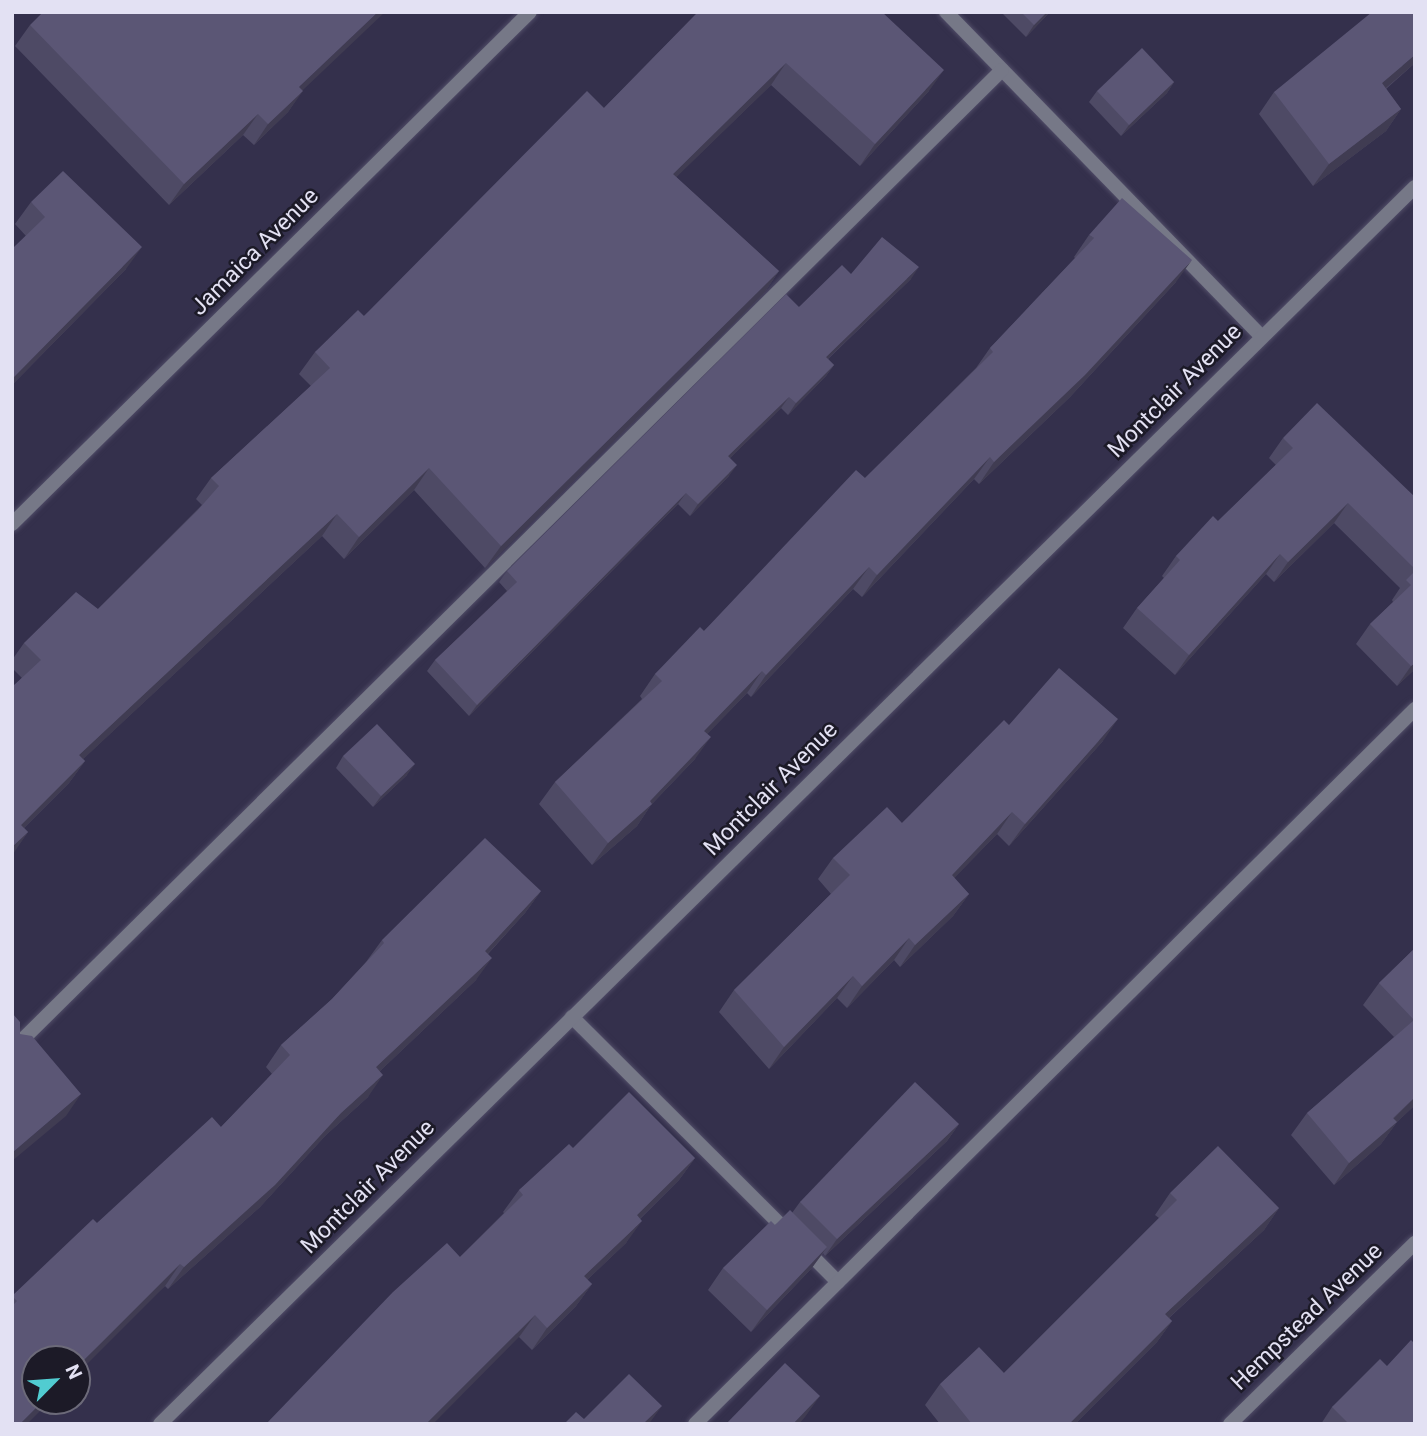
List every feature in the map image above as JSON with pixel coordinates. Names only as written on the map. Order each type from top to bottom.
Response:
[{"type":"street","name":"Jamaica Avenue","points":[[12,524],[530,12]]},
{"type":"street","points":[[946,12],[1262,337]]},
{"type":"street","points":[[12,1049],[1002,70]]},
{"type":"street","name":"Montclair Avenue","points":[[160,1424],[1415,187]]},
{"type":"street","points":[[695,1424],[1415,709]]},
{"type":"street","points":[[572,1017],[838,1282]]},
{"type":"street","name":"Hempstead Avenue","points":[[1230,1424],[1415,1243]]},
{"type":"building","points":[[43,12],[378,12],[299,87],[303,91],[268,124],[258,114],[184,184],[30,25]]},
{"type":"building","points":[[698,12],[882,12],[944,70],[875,144],[786,63],[673,174],[779,271],[501,546],[429,468],[359,537],[337,514],[79,755],[85,761],[21,825],[28,832],[12,847],[12,687],[41,660],[24,643],[76,592],[98,609],[219,486],[211,478],[330,368],[315,352],[358,310],[364,316],[587,91],[604,108]]},
{"type":"building","points":[[1021,12],[1047,12],[1034,25]]},
{"type":"building","points":[[1372,12],[1415,12],[1415,55],[1382,83],[1401,109],[1329,164],[1274,92]]},
{"type":"building","points":[[1142,48],[1174,82],[1129,125],[1097,91]]},
{"type":"building","points":[[63,171],[142,247],[12,379],[12,249],[45,217],[31,202]]},
{"type":"building","points":[[1122,198],[1192,260],[1085,375],[994,462],[990,457],[877,575],[869,567],[766,675],[762,671],[704,731],[711,737],[650,801],[652,804],[608,843],[555,782],[662,681],[655,674],[700,627],[704,631],[856,470],[865,478],[993,352],[990,348],[1094,238],[1089,235]]},
{"type":"building","points":[[882,237],[919,267],[826,357],[834,365],[796,403],[789,397],[728,456],[737,465],[698,504],[686,493],[477,705],[435,660],[517,582],[507,571],[786,294],[799,307],[842,265],[851,274]]},
{"type":"building","points":[[1317,403],[1415,497],[1415,569],[1348,503],[1288,562],[1280,554],[1189,655],[1137,608],[1180,560],[1176,556],[1213,516],[1218,521],[1293,448],[1283,438]]},
{"type":"building","points":[[1415,571],[1415,663],[1411,666],[1370,624],[1411,585],[1406,580]]},
{"type":"building","points":[[1059,668],[1118,719],[1025,824],[1012,812],[952,875],[969,894],[915,945],[909,938],[862,986],[853,976],[784,1047],[734,990],[850,875],[833,858],[887,807],[902,823],[1004,720],[1009,725]]},
{"type":"building","points":[[377,724],[415,764],[381,796],[343,756]]},
{"type":"building","points":[[485,838],[541,891],[485,951],[492,958],[376,1067],[383,1075],[341,1113],[275,1185],[184,1267],[180,1264],[91,1353],[91,1345],[21,1345],[21,1415],[29,1415],[20,1424],[12,1424],[12,1306],[17,1301],[12,1296],[93,1219],[97,1223],[212,1117],[221,1127],[290,1055],[281,1045],[332,999],[384,943],[382,940]]},
{"type":"building","points":[[1415,948],[1415,1097],[1393,1118],[1397,1122],[1349,1163],[1307,1113],[1414,1020],[1379,983]]},
{"type":"building","points":[[12,1013],[20,1022],[20,1034],[32,1036],[81,1094],[12,1153]]},
{"type":"building","points":[[915,1082],[959,1124],[837,1239],[800,1202]]},
{"type":"building","points":[[629,1092],[695,1158],[637,1215],[642,1221],[584,1276],[592,1284],[547,1328],[535,1315],[426,1424],[266,1424],[393,1292],[447,1243],[460,1257],[523,1195],[519,1190],[569,1144],[573,1148]]},
{"type":"building","points":[[1218,1146],[1279,1208],[1165,1314],[1172,1321],[1069,1424],[972,1424],[940,1384],[979,1347],[1004,1373],[1177,1200],[1170,1193]]},
{"type":"building","points":[[790,1210],[827,1247],[767,1310],[723,1268],[771,1221],[775,1225]]},
{"type":"building","points":[[1411,1340],[1415,1344],[1415,1424],[1348,1424],[1332,1407],[1380,1359],[1387,1366]]},
{"type":"building","points":[[785,1363],[820,1396],[793,1424],[726,1424]]},
{"type":"building","points":[[629,1374],[662,1406],[643,1424],[564,1424],[576,1412],[584,1419]]}]
